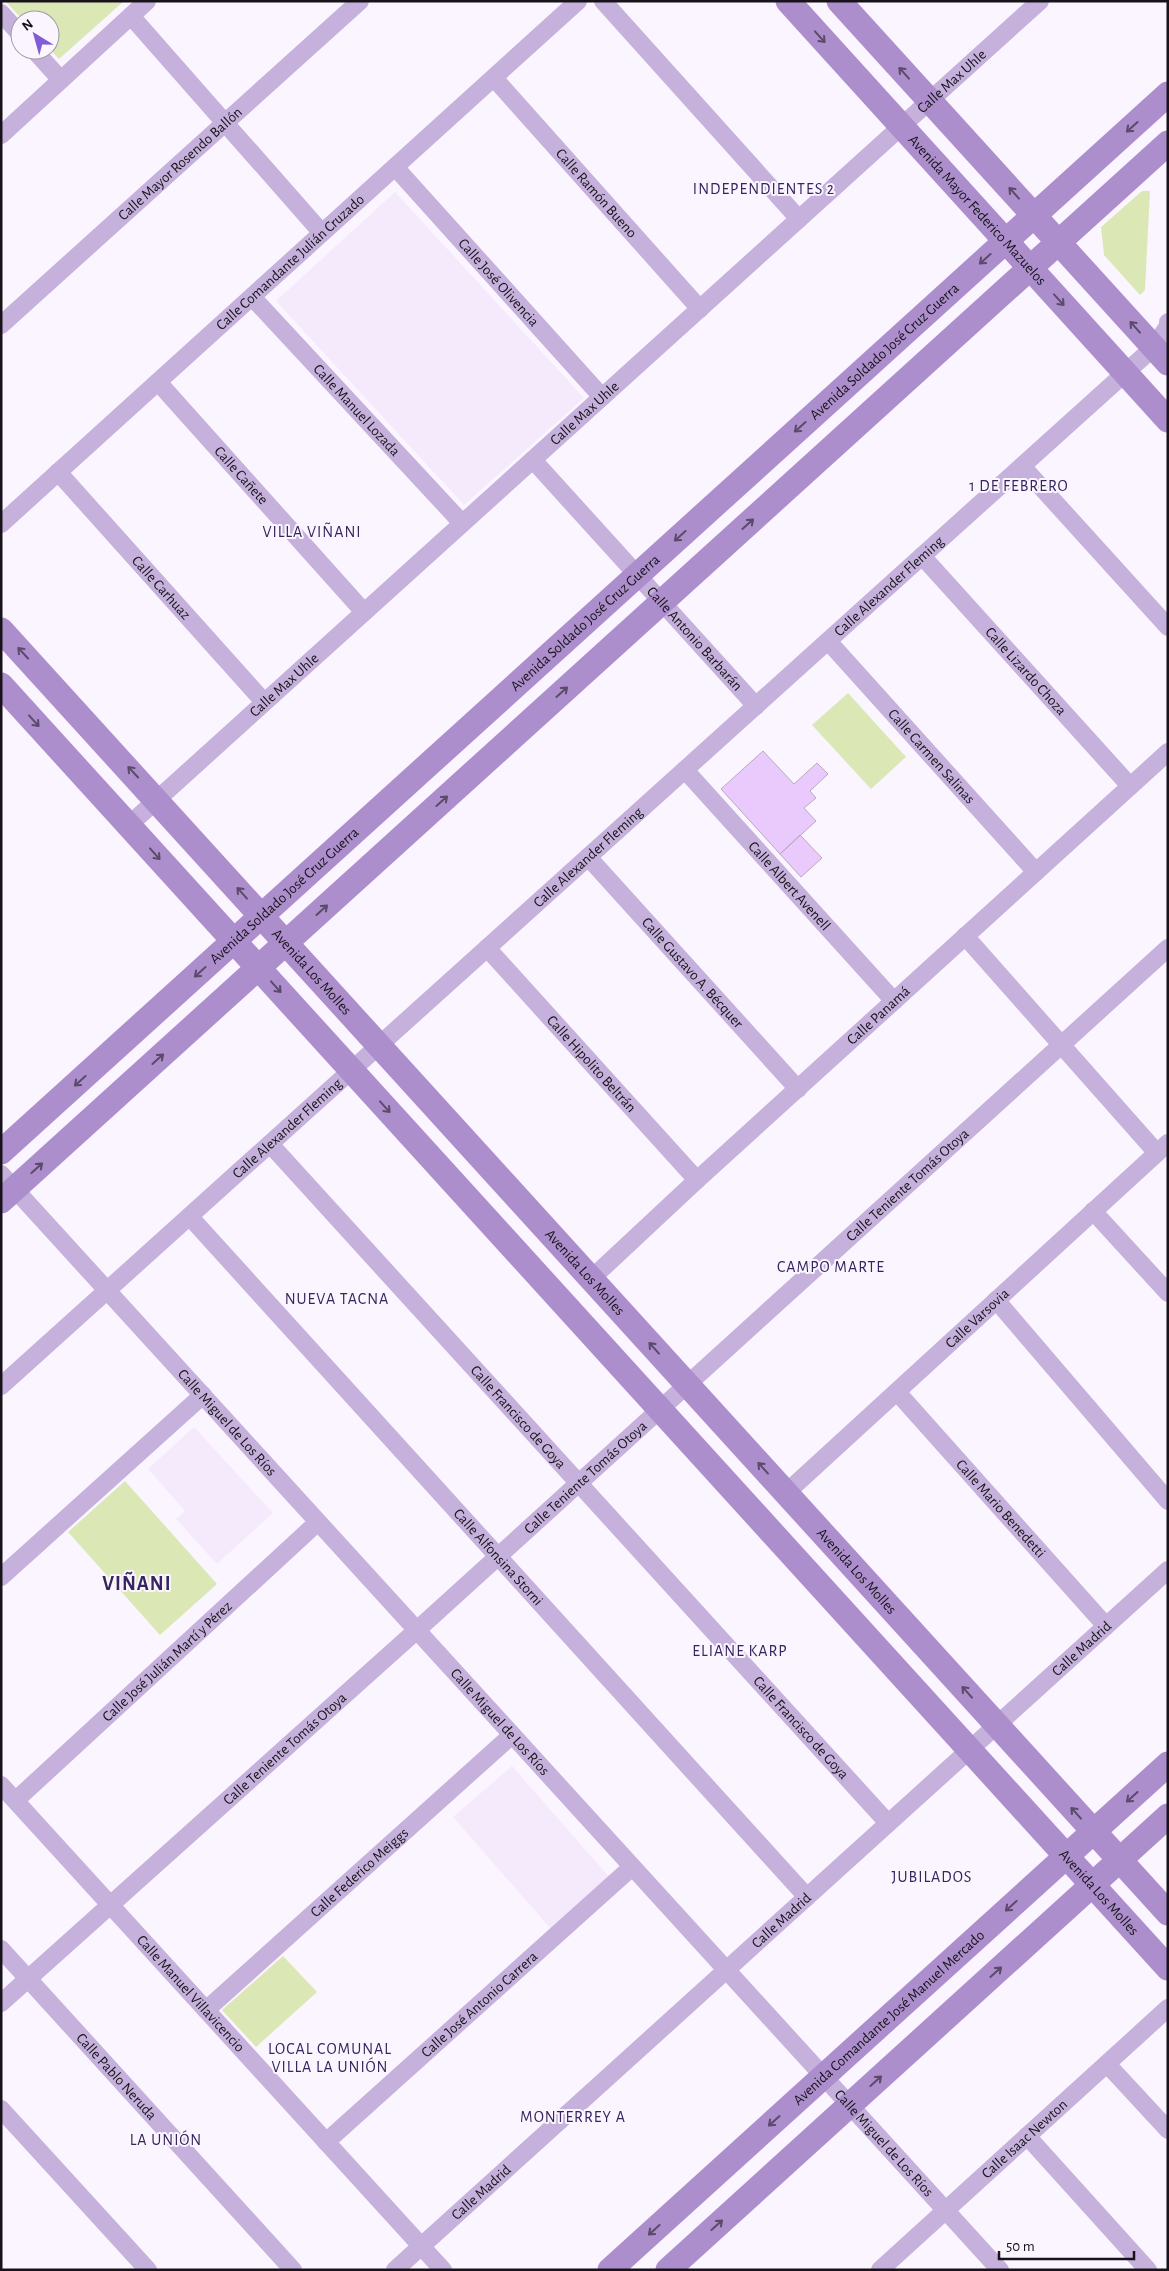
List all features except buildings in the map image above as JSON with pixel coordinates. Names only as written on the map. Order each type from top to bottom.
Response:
[{"type":"street","points":[[1,135],[147,1]]},
{"type":"street","name":"Calle Mayor Rosendo Ballón","points":[[1,325],[360,1]]},
{"type":"street","name":"Calle Comandante Julián Cruzado","points":[[1,524],[578,1]]},
{"type":"street","points":[[603,1],[799,219]]},
{"type":"street","name":"Avenida Mayor Federico Mazuelos","points":[[788,1],[1168,420]]},
{"type":"street","points":[[839,1],[1161,355]]},
{"type":"street","name":"Calle Max Uhle","points":[[129,825],[1038,2]]},
{"type":"street","points":[[1,13],[10,23]]},
{"type":"street","points":[[131,16],[322,233]]},
{"type":"street","points":[[43,60],[61,80]]},
{"type":"street","name":"Calle Ramón Bueno","points":[[494,78],[700,309]]},
{"type":"street","name":"Avenida Soldado José Cruz Guerra","points":[[1,1152],[1168,94]]},
{"type":"street","points":[[6,1188],[286,943],[1168,143]]},
{"type":"street","name":"Calle José Olivencia","points":[[396,167],[602,397]]},
{"type":"street","name":"Calle Manuel Lozada","points":[[252,297],[462,523]]},
{"type":"street","name":"Calle Alexander Fleming","points":[[1,1386],[1125,373],[1161,355],[1168,322]]},
{"type":"street","name":"Calle Cañete","points":[[158,382],[364,612]]},
{"type":"street","name":"Calle Antonio Barbarán","points":[[533,460],[756,706]]},
{"type":"street","points":[[1022,466],[1168,627]]},
{"type":"street","name":"Calle Carhuaz","points":[[58,472],[264,702]]},
{"type":"street","name":"Calle Lizardo Choza","points":[[922,556],[1130,786]]},
{"type":"street","name":"Avenida Los Molles","points":[[1,630],[158,799],[379,1046],[1168,1913]]},
{"type":"street","name":"Calle Carmen Salinas","points":[[828,641],[1036,872]]},
{"type":"street","name":"Avenida Los Molles","points":[[1,685],[1168,1968]]},
{"type":"street","name":"Calle Panamá","points":[[591,1279],[697,1180],[1168,752]]},
{"type":"street","name":"Calle Albert Avenell","points":[[685,770],[894,1001]]},
{"type":"street","name":"Calle Gustavo A. Bécquer","points":[[588,857],[798,1089]]},
{"type":"street","points":[[965,936],[1062,1044],[1162,1148]]},
{"type":"street","name":"Calle Hipolito Beltrán","points":[[488,948],[697,1180]]},
{"type":"street","name":"Calle Teniente Tomás Otoya","points":[[1,2003],[499,1556],[1168,948]]},
{"type":"street","name":"Calle Francisco de Goya","points":[[270,1144],[888,1824]]},
{"type":"street","name":"Calle Varsovia","points":[[786,1493],[1162,1148]]},
{"type":"street","name":"Calle Miguel de Los Ríos","points":[[6,1188],[108,1291],[1000,2270]]},
{"type":"street","points":[[1093,1211],[1168,1293]]},
{"type":"street","name":"Calle Alfonsina Storni","points":[[190,1216],[807,1897]]},
{"type":"street","points":[[996,1300],[1168,1501]]},
{"type":"street","name":"Calle Mario Benedetti","points":[[897,1392],[1106,1626]]},
{"type":"street","points":[[1,1577],[203,1395]]},
{"type":"street","name":"Calle José Julián Martí y Pérez","points":[[16,1800],[318,1522]]},
{"type":"street","name":"Calle Madrid","points":[[395,2270],[1168,1570]]},
{"type":"street","name":"Calle Federico Meiggs","points":[[206,2010],[512,1735]]},
{"type":"street","name":"Avenida Comandante José Manuel Mercado","points":[[610,2270],[1168,1764]]},
{"type":"street","name":"Calle Manuel Villavicencio","points":[[1,1784],[443,2270]]},
{"type":"street","points":[[668,2270],[1168,1816]]},
{"type":"street","name":"Calle José Antonio Carrera","points":[[326,2142],[632,1867]]},
{"type":"street","name":"Calle Pablo Neruda","points":[[1,1949],[293,2270]]},
{"type":"street","name":"Calle Isaac Newton","points":[[880,2270],[1168,2008]]},
{"type":"street","points":[[1107,2064],[1168,2130]]},
{"type":"street","points":[[1,2109],[148,2270]]},
{"type":"street","points":[[1027,2136],[1148,2270]]},
{"type":"shaded area","points":[[395,192],[584,398],[464,505],[276,301]]},
{"type":"shaded area","points":[[194,1427],[273,1513],[217,1564],[176,1519],[185,1511],[148,1469]]},
{"type":"shaded area","points":[[512,1766],[610,1878],[551,1929],[453,1817]]},
{"type":"green space","points":[[5,1],[124,1],[60,58],[60,10],[14,10]]},
{"type":"green space","points":[[1142,191],[1150,191],[1145,290],[1140,295],[1104,255],[1101,227]]},
{"type":"green space","points":[[848,693],[906,757],[871,789],[812,725]]},
{"type":"green space","points":[[125,1481],[217,1584],[160,1635],[68,1532]]},
{"type":"green space","points":[[283,1956],[317,1992],[256,2047],[222,2010]]},
{"type":"district","name":"INDEPENDIENTES 2","points":[[764,189]]},
{"type":"district","name":"1 DE FEBRERO","points":[[1019,486]]},
{"type":"district","name":"VILLA VIÑANI","points":[[312,532]]},
{"type":"district","name":"CAMPO MARTE","points":[[831,1267]]},
{"type":"district","name":"NUEVA TACNA","points":[[337,1299]]},
{"type":"district","name":"VIÑANI","points":[[137,1584]]},
{"type":"district","name":"ELIANE KARP","points":[[740,1651]]},
{"type":"district","name":"JUBILADOS","points":[[932,1877]]},
{"type":"district","name":"LOCAL COMUNAL VILLA LA UNIÓN","points":[[330,2058]]},
{"type":"district","name":"MONTERREY A","points":[[573,2117]]},
{"type":"district","name":"LA UNIÓN","points":[[166,2140]]}]
